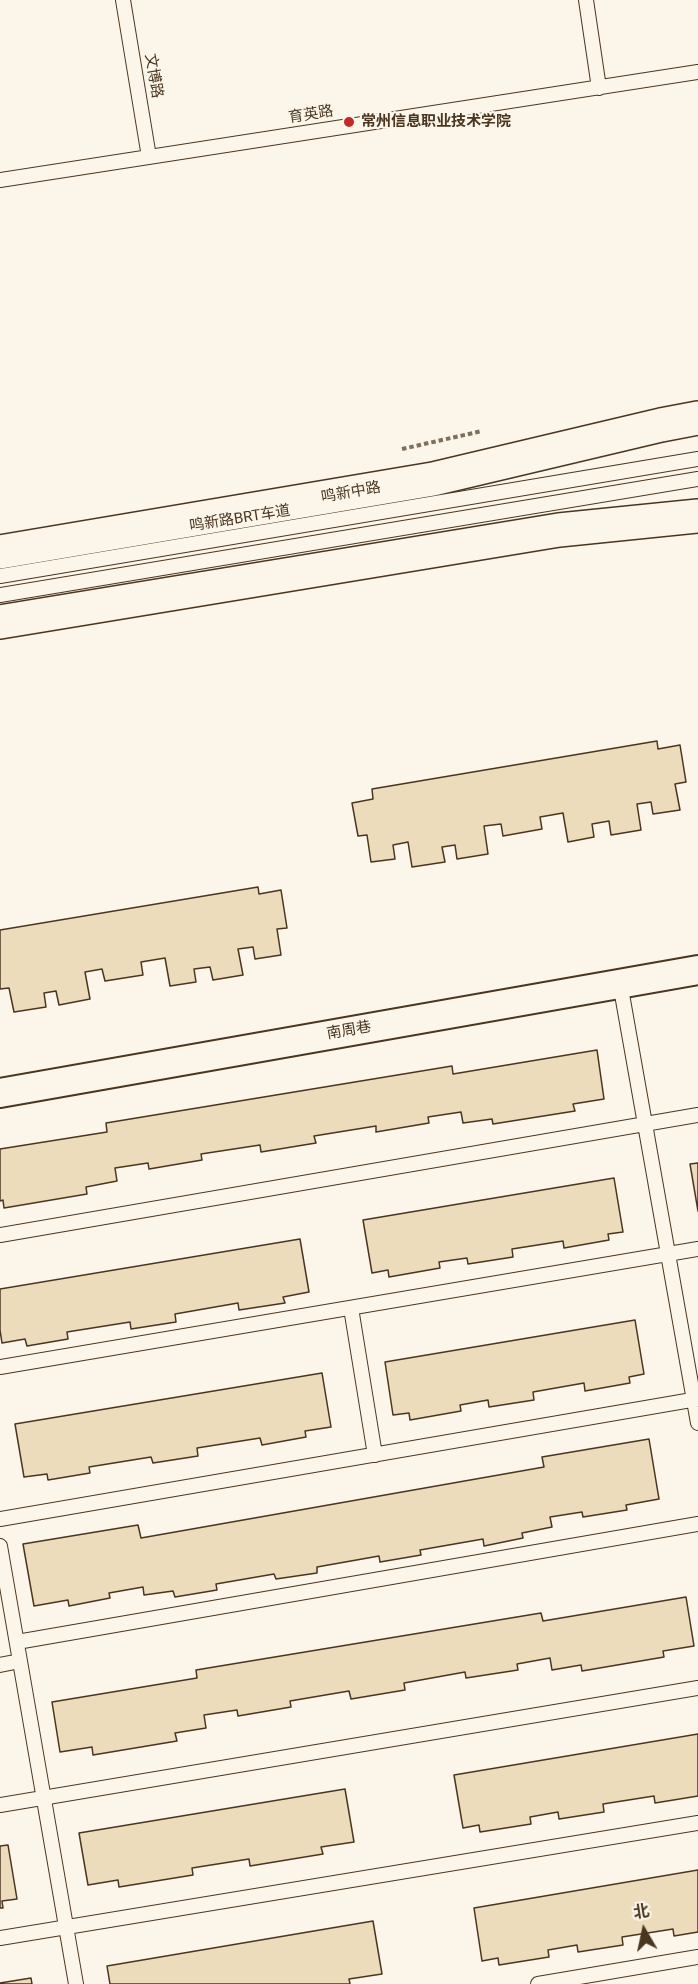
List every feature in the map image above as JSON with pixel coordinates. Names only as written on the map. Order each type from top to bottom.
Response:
[{"type":"main road","name":"鸣新中路","points":[[0,552],[433,479],[698,418]]},
{"type":"main road","points":[[0,622],[559,530],[698,516]]},
{"type":"street","name":"南周巷","points":[[0,1093],[698,970]]},
{"type":"lane","name":"文博路","points":[[123,0],[150,157]]},
{"type":"lane","points":[[586,0],[599,88]]},
{"type":"lane","name":"育英路","points":[[0,180],[698,72]]},
{"type":"lane","name":"鸣新路BRT车道","points":[[0,576],[698,459]]},
{"type":"lane","points":[[0,595],[698,479]]},
{"type":"lane","points":[[620,983],[696,1400],[698,1424]]},
{"type":"lane","points":[[0,1235],[698,1115]]},
{"type":"lane","points":[[0,1367],[698,1249]]},
{"type":"lane","points":[[351,1308],[375,1455]]},
{"type":"lane","points":[[0,1519],[696,1400]]},
{"type":"lane","points":[[17,1642],[698,1524]]},
{"type":"lane","points":[[0,1546],[76,1984]]},
{"type":"lane","points":[[0,1665],[20,1661]]},
{"type":"lane","points":[[0,1805],[698,1688]]},
{"type":"lane","points":[[0,1938],[698,1823]]},
{"type":"lane","points":[[538,1984],[698,1957]]},
{"type":"building","points":[[657,741],[658,749],[680,745],[686,782],[675,784],[680,810],[653,814],[651,802],[637,804],[641,830],[611,835],[609,821],[592,824],[594,837],[568,842],[563,813],[540,817],[542,829],[503,836],[501,824],[484,826],[488,854],[457,859],[455,845],[442,847],[445,862],[412,867],[408,842],[393,845],[395,859],[371,862],[367,835],[358,836],[352,803],[373,799],[372,789]]},
{"type":"building","points":[[258,887],[259,894],[281,890],[287,928],[277,929],[281,955],[255,959],[253,947],[238,949],[243,975],[213,980],[210,967],[194,969],[196,982],[170,986],[165,958],[141,962],[143,975],[105,981],[102,969],[85,972],[90,999],[59,1005],[56,991],[44,993],[46,1007],[14,1012],[9,988],[0,989],[0,930]]},
{"type":"building","points":[[597,1050],[604,1099],[573,1104],[575,1111],[493,1124],[492,1119],[463,1123],[461,1112],[428,1117],[429,1123],[376,1132],[376,1126],[314,1136],[316,1143],[261,1152],[260,1145],[201,1154],[202,1160],[149,1169],[148,1163],[115,1168],[117,1181],[86,1187],[87,1194],[4,1208],[3,1200],[0,1201],[0,1149],[107,1132],[106,1123],[452,1066],[453,1074]]},
{"type":"building","points":[[698,1163],[698,1211],[690,1164]]},
{"type":"building","points":[[614,1178],[623,1232],[608,1234],[609,1240],[564,1248],[563,1241],[512,1249],[513,1257],[468,1264],[467,1258],[439,1262],[440,1268],[389,1277],[388,1270],[372,1273],[363,1220]]},
{"type":"building","points":[[300,1239],[309,1292],[283,1297],[285,1303],[239,1310],[238,1303],[175,1314],[176,1322],[131,1329],[130,1322],[67,1332],[68,1339],[27,1346],[25,1339],[2,1343],[0,1289]]},
{"type":"building","points":[[635,1320],[644,1374],[629,1377],[630,1383],[585,1391],[584,1383],[533,1392],[534,1400],[489,1407],[488,1400],[460,1405],[461,1411],[410,1420],[409,1413],[393,1415],[385,1362]]},
{"type":"building","points":[[322,1373],[331,1427],[305,1431],[306,1437],[262,1445],[260,1438],[197,1448],[198,1456],[153,1463],[151,1457],[89,1467],[90,1473],[48,1480],[47,1474],[24,1477],[15,1424]]},
{"type":"building","points":[[649,1439],[659,1499],[626,1505],[627,1510],[583,1517],[582,1512],[550,1517],[552,1527],[522,1533],[523,1538],[484,1546],[483,1539],[420,1550],[421,1555],[380,1562],[379,1556],[317,1567],[317,1573],[276,1579],[274,1574],[216,1584],[217,1590],[175,1597],[173,1591],[144,1595],[143,1587],[109,1593],[110,1598],[69,1606],[68,1600],[34,1606],[23,1544],[138,1525],[141,1538],[544,1467],[542,1457]]},
{"type":"building","points":[[686,1597],[694,1646],[663,1651],[664,1657],[582,1671],[581,1665],[552,1670],[550,1658],[517,1664],[518,1670],[466,1678],[465,1672],[404,1683],[405,1690],[351,1699],[349,1691],[290,1701],[291,1707],[238,1716],[237,1710],[204,1715],[206,1728],[175,1733],[177,1741],[93,1755],[92,1747],[60,1752],[52,1702],[197,1678],[196,1670],[541,1613],[543,1621]]},
{"type":"building","points":[[698,1734],[698,1796],[655,1803],[654,1796],[603,1804],[604,1812],[559,1819],[558,1812],[530,1817],[531,1824],[480,1832],[479,1825],[463,1828],[454,1775]]},
{"type":"building","points":[[345,1789],[354,1842],[321,1847],[323,1854],[250,1866],[249,1859],[192,1868],[193,1875],[119,1887],[118,1880],[88,1885],[79,1833]]},
{"type":"building","points":[[8,1845],[17,1899],[2,1901],[3,1908],[0,1908],[0,1846]]},
{"type":"building","points":[[698,1870],[698,1932],[674,1936],[673,1929],[622,1937],[623,1945],[578,1952],[577,1945],[548,1950],[549,1957],[499,1965],[498,1958],[482,1961],[474,1908]]},
{"type":"building","points":[[373,1921],[382,1974],[349,1979],[350,1984],[110,1984],[107,1966]]},
{"type":"building","points":[[31,1978],[32,1984],[0,1984],[0,1983]]},
{"type":"place","name":"常州信息职业技术学院","points":[[349,122]]}]
